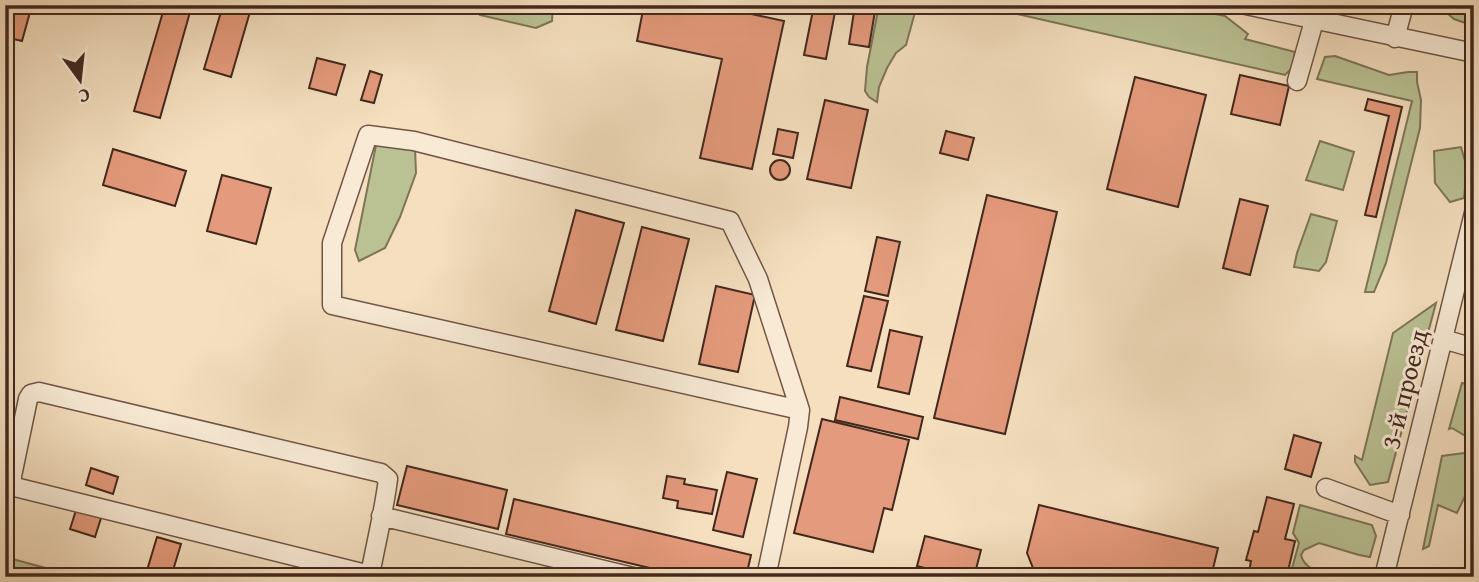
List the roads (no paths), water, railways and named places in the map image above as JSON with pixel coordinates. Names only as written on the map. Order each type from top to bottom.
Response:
[{"type":"street","points":[[1246,5],[1306,14],[1395,38],[1474,53]]},
{"type":"street","points":[[1395,38],[1404,5]]},
{"type":"street","points":[[1297,80],[1306,14]]},
{"type":"street","points":[[766,577],[800,410],[758,279],[730,221],[414,141],[368,135],[332,243],[332,304],[800,410]]},
{"type":"street","name":"3-й проезд","points":[[1384,577],[1474,213]]},
{"type":"street","points":[[1443,339],[1474,348]]},
{"type":"street","points":[[39,392],[381,473],[388,479],[371,576],[15,487],[12,476],[31,394],[39,392]]},
{"type":"street","points":[[1326,488],[1400,515]]},
{"type":"street","points":[[381,516],[633,577]]}]
